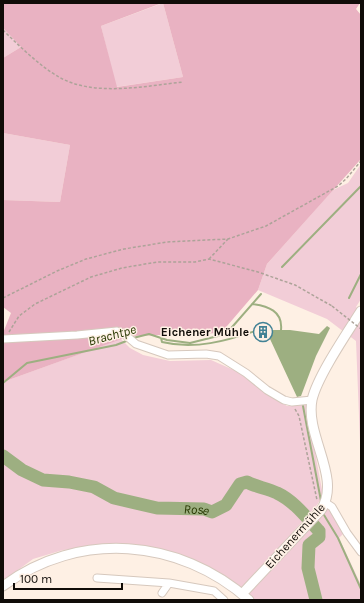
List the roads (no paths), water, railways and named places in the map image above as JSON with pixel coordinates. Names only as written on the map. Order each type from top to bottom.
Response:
[{"type":"main road","name":"Eichenermühle","points":[[242,594],[326,503],[329,487],[313,423],[312,400],[323,376],[361,312]]},
{"type":"main road","points":[[3,586],[25,571],[52,559],[88,550],[144,550],[165,554],[204,568],[221,578],[249,600]]},
{"type":"street","points":[[3,339],[120,331],[132,342],[168,355],[206,354],[219,356],[246,373],[278,397],[292,402],[312,400]]},
{"type":"street","points":[[326,503],[332,507],[361,552]]},
{"type":"street","points":[[97,578],[169,583],[214,591],[224,600]]},
{"type":"street","points":[[214,591],[221,578]]},
{"type":"street","points":[[162,593],[169,583]]},
{"type":"waterway","name":"Brachtpe","points":[[282,267],[361,186]]},
{"type":"waterway","points":[[349,298],[361,274]]},
{"type":"waterway","name":"Brachtpe","points":[[133,338],[149,334],[167,340],[190,343],[226,334],[261,294]]},
{"type":"waterway","points":[[252,304],[264,306],[277,314],[280,318],[281,330]]},
{"type":"waterway","points":[[161,338],[162,342],[198,345],[222,341],[258,330]]},
{"type":"waterway","name":"Brachtpe","points":[[3,383],[27,363],[116,345],[129,340]]},
{"type":"waterway","points":[[303,406],[321,501]]},
{"type":"waterway","name":"Rose","points":[[3,456],[22,470],[43,480],[69,482],[94,487],[114,498],[157,508],[204,509],[212,512],[226,505],[240,484],[247,482],[277,493],[289,500],[319,531],[319,537],[309,545],[308,568],[316,600]]},
{"type":"waterway","points":[[324,515],[338,538],[361,589]]},
{"type":"place","name":"Eichener Mühle","points":[[263,332]]}]
